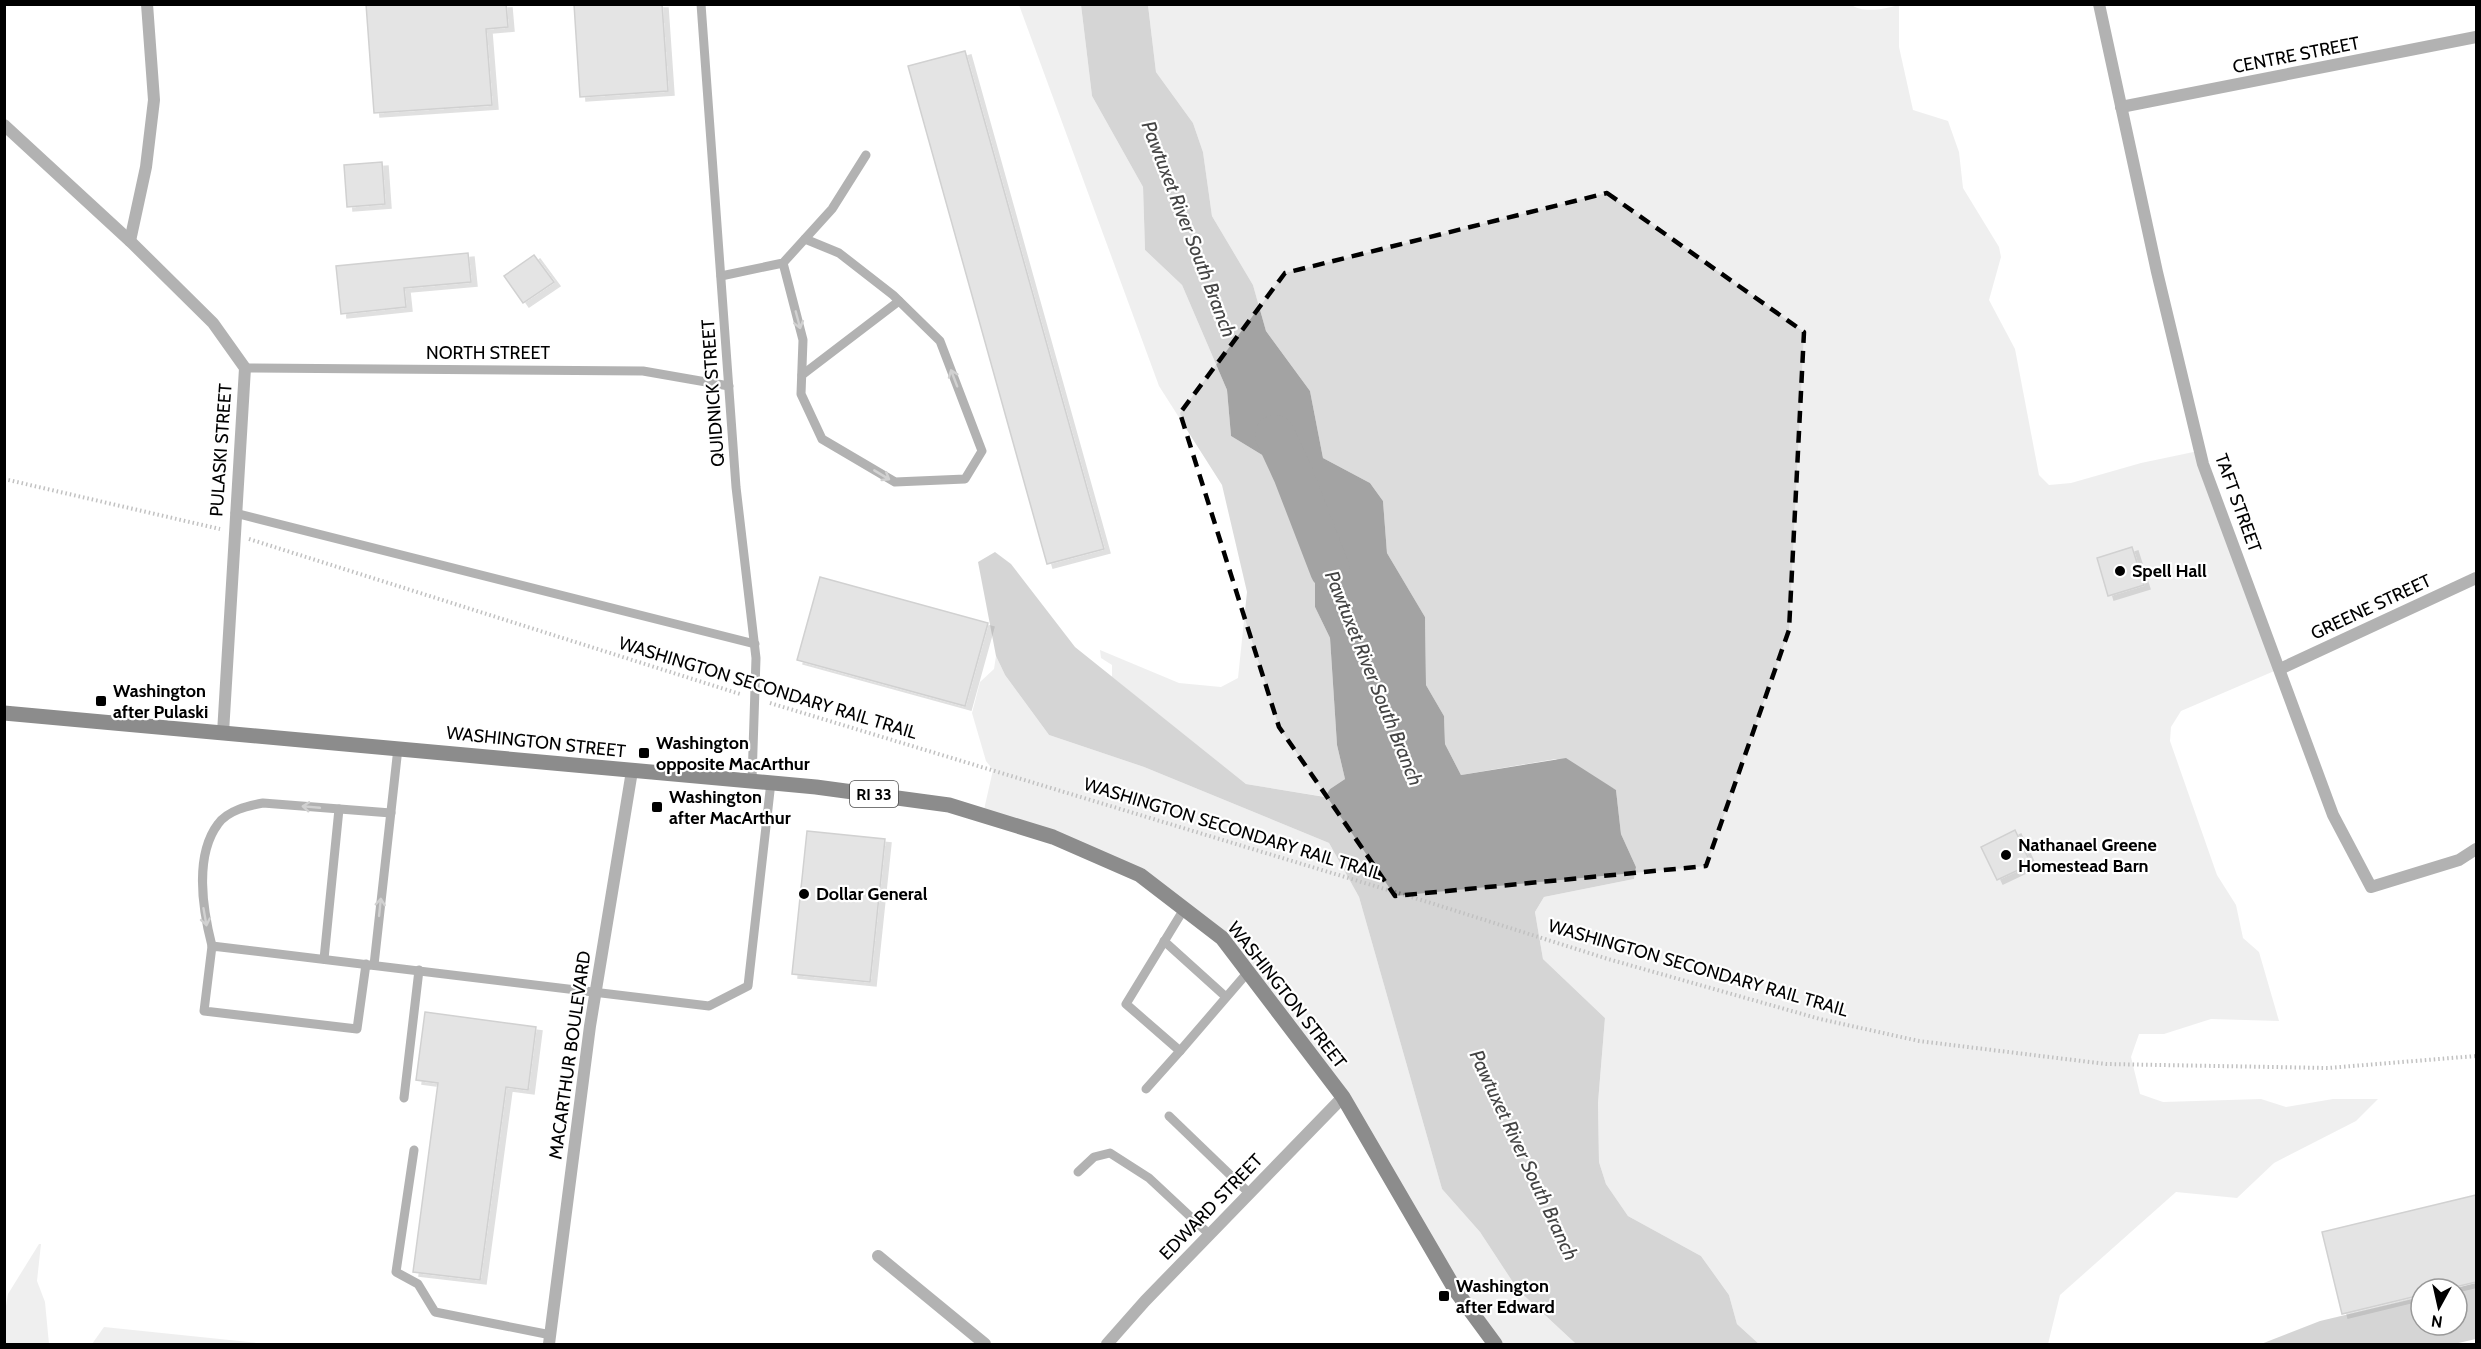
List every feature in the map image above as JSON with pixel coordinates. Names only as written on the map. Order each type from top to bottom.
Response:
[{"type":"main road","name":"WASHINGTON STREET","points":[[4,713],[771,782],[960,808],[1053,837],[1140,875],[1222,938],[1343,1097],[1456,1291],[1495,1344]]},
{"type":"street","points":[[130,241],[146,167],[154,100],[147,4]]},
{"type":"street","name":"TAFT STREET","points":[[2099,4],[2157,272],[2203,464],[2333,815],[2371,887],[2459,860],[2476,849]]},
{"type":"street","name":"CENTRE STREET","points":[[2121,107],[2476,37]]},
{"type":"street","name":"PULASKI STREET","points":[[4,125],[130,241],[213,323],[245,368],[233,534],[223,733]]},
{"type":"street","name":"GREENE STREET","points":[[2280,669],[2476,578]]},
{"type":"street","name":"MACARTHUR BOULEVARD","points":[[550,1340],[596,991],[632,771]]},
{"type":"street","name":"EDWARD STREET","points":[[1107,1344],[1209,1234],[1343,1097]]},
{"type":"street","points":[[878,1256],[985,1344]]},
{"type":"lane","name":"QUIDNICK STREET","points":[[701,4],[736,487],[754,644],[752,780]]},
{"type":"lane","points":[[721,276],[783,263],[832,209],[866,155]]},
{"type":"lane","points":[[783,263],[803,340],[801,394],[822,439],[894,482],[965,479],[982,451],[940,341],[899,301],[839,253],[805,239]]},
{"type":"lane","points":[[802,375],[899,301]]},
{"type":"lane","name":"NORTH STREET","points":[[245,368],[643,371],[729,386]]},
{"type":"lane","points":[[235,513],[754,644]]},
{"type":"lane","points":[[391,813],[263,803],[239,809],[218,824],[207,847],[203,880],[203,913],[212,946],[204,1011],[357,1029],[370,964],[391,813],[398,748]]},
{"type":"lane","points":[[212,946],[709,1006],[748,986],[771,782]]},
{"type":"lane","points":[[324,959],[339,809]]},
{"type":"lane","points":[[1180,1051],[1126,1004],[1184,909]]},
{"type":"lane","points":[[1164,941],[1226,997]]},
{"type":"lane","points":[[404,1098],[419,970]]},
{"type":"lane","points":[[1146,1089],[1248,972]]},
{"type":"lane","points":[[1168,1116],[1249,1193]]},
{"type":"lane","points":[[414,1150],[396,1272],[418,1284],[435,1312],[550,1340]]},
{"type":"lane","points":[[1078,1172],[1094,1157],[1110,1153],[1149,1178],[1209,1234]]},
{"type":"path","name":"WASHINGTON SECONDARY RAIL TRAIL","points":[[4,479],[215,527],[754,699],[1431,903],[1608,959],[1820,1019],[1919,1041],[2106,1064],[2328,1068],[2476,1056]]},
{"type":"highlighted area","points":[[1607,193],[1804,332],[1789,630],[1706,866],[1395,896],[1279,727],[1180,413],[1285,273]]},
{"type":"shaded area","points":[[1850,4],[1867,10],[1899,5],[1899,47],[1913,110],[1948,121],[1959,152],[1963,188],[1999,247],[2001,257],[1989,300],[2015,349],[2039,475],[2049,485],[2071,483],[2141,463],[2203,450],[2279,669],[2181,711],[2171,727],[2170,741],[2217,875],[2236,905],[2243,938],[2259,952],[2279,1021],[2211,1019],[2164,1034],[2139,1034],[2131,1057],[2140,1094],[2163,1102],[2261,1099],[2286,1107],[2333,1099],[2378,1099],[2356,1121],[2274,1163],[2237,1198],[2176,1192],[2060,1295],[2048,1344],[1759,1344],[1737,1324],[1729,1295],[1701,1256],[1628,1216],[1606,1184],[1599,1162],[1598,1103],[1605,1018],[1543,959],[1535,912],[1544,897],[1634,879],[1636,867],[1621,834],[1616,790],[1556,759],[1461,775],[1445,744],[1444,716],[1426,685],[1425,617],[1387,553],[1383,501],[1370,483],[1323,458],[1310,391],[1266,331],[1253,285],[1212,216],[1203,152],[1193,123],[1156,72],[1148,5]]},
{"type":"shaded area","points":[[1019,5],[1081,5],[1092,96],[1143,187],[1145,250],[1182,285],[1227,390],[1231,436],[1280,466],[1301,489],[1308,509],[1315,556],[1315,607],[1330,638],[1337,745],[1345,779],[1330,789],[1326,797],[1246,784],[1112,677],[1112,665],[1101,658],[1100,650],[1179,683],[1221,687],[1238,678],[1247,592],[1222,485],[1159,386]]},
{"type":"shaded area","points":[[996,656],[1005,675],[1049,735],[1144,767],[1329,843],[1359,897],[1442,1189],[1480,1232],[1518,1290],[1576,1344],[1493,1344],[1343,1102],[1221,940],[1147,882],[983,814],[993,770],[986,761],[972,713],[980,682],[994,669]]},
{"type":"shaded area","points":[[41,1244],[37,1281],[45,1302],[49,1344],[5,1344],[5,1312],[8,1294]]},
{"type":"shaded area","points":[[104,1327],[267,1344],[92,1344]]},
{"type":"water","points":[[1081,5],[1148,5],[1156,72],[1193,123],[1203,152],[1212,216],[1253,285],[1266,331],[1310,391],[1323,458],[1370,483],[1383,501],[1387,553],[1425,617],[1426,685],[1444,716],[1445,744],[1461,775],[1566,758],[1616,790],[1621,834],[1636,867],[1634,879],[1544,897],[1535,912],[1543,959],[1605,1018],[1598,1103],[1599,1162],[1606,1184],[1628,1216],[1701,1256],[1729,1295],[1737,1324],[1759,1344],[1576,1344],[1518,1290],[1480,1232],[1442,1189],[1359,897],[1329,843],[1144,767],[1049,735],[1005,675],[996,656],[978,562],[995,552],[1011,564],[1075,647],[1246,784],[1325,797],[1330,789],[1345,779],[1337,745],[1330,638],[1315,607],[1315,556],[1308,509],[1301,489],[1280,466],[1231,436],[1227,390],[1182,285],[1145,250],[1143,187],[1092,96]]},
{"type":"water","points":[[2476,1283],[2476,1339],[2454,1344],[2261,1344],[2320,1321],[2409,1300],[2409,1337],[2469,1337],[2469,1285]]},
{"type":"building","points":[[366,4],[506,4],[508,27],[486,29],[492,105],[374,113]]},
{"type":"building","points":[[574,4],[662,4],[668,91],[580,97]]},
{"type":"building","points":[[965,51],[1104,549],[1047,564],[908,66]]},
{"type":"building","points":[[382,162],[385,204],[347,207],[344,165]]},
{"type":"building","points":[[468,253],[471,282],[404,288],[406,307],[341,314],[336,266]]},
{"type":"building","points":[[534,255],[554,282],[523,303],[504,276]]},
{"type":"building","name":"Spell Hall","points":[[2132,547],[2144,585],[2108,596],[2097,558]]},
{"type":"building","points":[[820,577],[988,623],[965,706],[797,660]]},
{"type":"building","name":"Nathanael Greene Homestead Barn","points":[[2015,830],[2031,864],[1997,880],[1981,847]]},
{"type":"building","points":[[807,831],[885,839],[870,982],[792,974]]},
{"type":"building","points":[[425,1012],[536,1027],[528,1090],[506,1087],[480,1280],[413,1272],[438,1083],[416,1080]]},
{"type":"building","points":[[2476,1195],[2476,1282],[2469,1284],[2469,1277],[2409,1277],[2409,1298],[2342,1314],[2322,1232]]},
{"type":"waterway","name":"Pawtuxet River South Branch","points":[[1275,435],[1293,474],[1330,570]]},
{"type":"place","name":"Spell Hall","points":[[2120,571]]},
{"type":"place","name":"Washington after Pulaski","points":[[101,701]]},
{"type":"place","name":"Washington opposite MacArthur","points":[[644,753]]},
{"type":"place","name":"Washington after MacArthur","points":[[657,807]]},
{"type":"place","name":"Nathanael Greene Homestead Barn","points":[[2006,855]]},
{"type":"place","name":"Dollar General","points":[[804,894]]},
{"type":"place","name":"Washington after Edward","points":[[1444,1296]]}]
